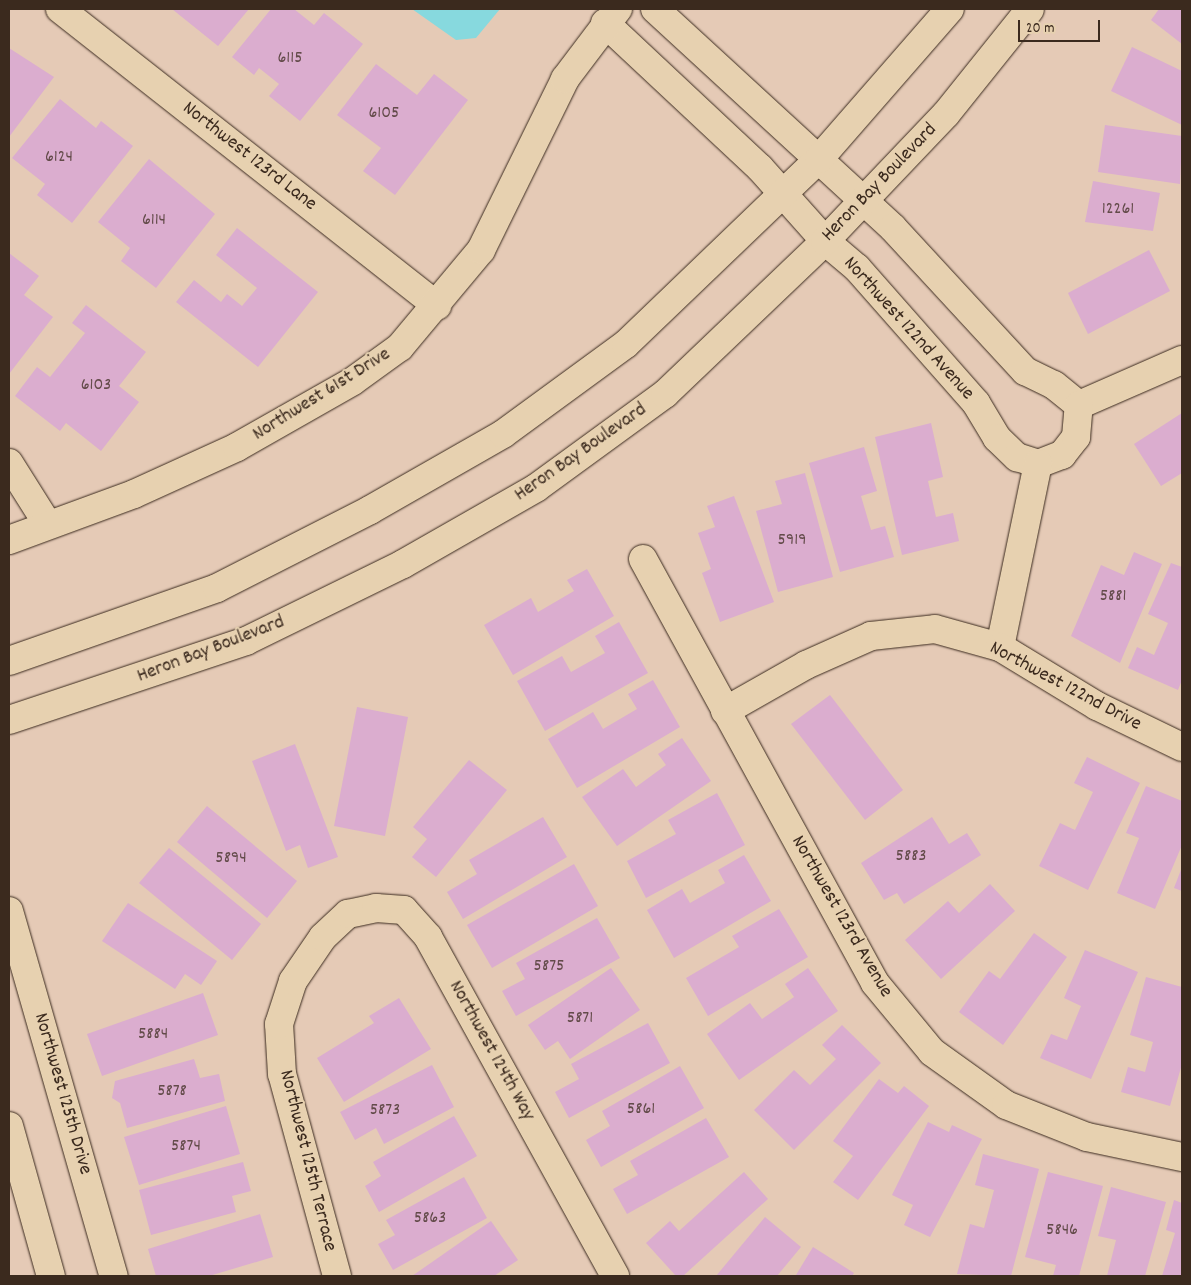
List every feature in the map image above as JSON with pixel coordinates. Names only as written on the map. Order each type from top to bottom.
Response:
[{"type":"street","name":"Northwest 123rd Lane","points":[[60,9],[437,306]]},
{"type":"street","points":[[655,9],[864,200],[1025,371],[1054,385],[1079,405]]},
{"type":"street","points":[[9,661],[217,588],[370,510],[503,434],[626,344],[819,159],[950,9]]},
{"type":"street","name":"Heron Bay Boulevard","points":[[9,720],[246,641],[403,564],[536,488],[665,394],[825,241],[946,114],[1030,9]]},
{"type":"street","name":"Northwest 61st Drive","points":[[9,540],[134,494],[237,447],[353,381],[400,347],[437,306],[481,250],[565,78],[611,16]]},
{"type":"street","name":"Northwest 122nd Avenue","points":[[611,16],[784,193],[825,241],[857,268],[976,403],[997,438],[1017,457],[1038,464]]},
{"type":"street","points":[[1079,405],[1182,360]]},
{"type":"street","points":[[1000,647],[1038,464],[1062,456],[1076,437],[1079,405]]},
{"type":"street","points":[[9,463],[48,525]]},
{"type":"street","name":"Northwest 123rd Avenue","points":[[643,559],[875,982],[932,1052],[1006,1105],[1087,1137],[1182,1156]]},
{"type":"street","name":"Northwest 122nd Drive","points":[[726,711],[806,665],[871,636],[935,630],[1000,647],[1096,706],[1182,747]]},
{"type":"street","name":"Northwest 124th Way","points":[[323,937],[348,914],[376,908],[404,910],[428,937],[615,1276]]},
{"type":"street","name":"Northwest 125th Drive","points":[[9,911],[114,1276]]},
{"type":"street","name":"Northwest 125th Terrace","points":[[323,937],[293,981],[279,1024],[282,1074],[337,1276]]},
{"type":"street","points":[[9,1126],[52,1276]]},
{"type":"water","points":[[412,9],[500,9],[476,38],[456,40]]},
{"type":"building","points":[[172,9],[249,9],[218,46]]},
{"type":"building","points":[[271,9],[294,9],[314,25],[324,13],[363,44],[300,121],[269,96],[279,84],[259,68],[254,75],[232,57]]},
{"type":"building","points":[[1159,9],[1182,9],[1182,44],[1151,20]]},
{"type":"building","points":[[1132,47],[1182,71],[1182,125],[1111,91]]},
{"type":"building","points":[[9,48],[54,77],[9,137]]},
{"type":"building","points":[[376,64],[417,95],[434,74],[468,100],[395,195],[363,171],[381,148],[337,115]]},
{"type":"building","points":[[60,99],[96,128],[101,121],[133,146],[72,223],[37,195],[45,184],[12,158]]},
{"type":"building","points":[[1105,125],[1182,136],[1180,184],[1098,172]]},
{"type":"building","points":[[149,159],[215,214],[156,288],[121,261],[130,248],[98,222]]},
{"type":"building","points":[[1093,181],[1160,193],[1153,231],[1085,222]]},
{"type":"building","points":[[237,228],[318,292],[258,367],[176,302],[194,280],[221,302],[227,294],[242,306],[257,288],[216,255]]},
{"type":"building","points":[[1149,250],[1170,291],[1088,334],[1068,293]]},
{"type":"building","points":[[9,253],[39,276],[24,295],[53,317],[9,374]]},
{"type":"building","points":[[86,305],[146,352],[119,386],[139,402],[101,451],[66,423],[60,431],[15,396],[37,367],[50,377],[85,333],[72,323]]},
{"type":"building","points":[[1182,413],[1182,473],[1161,486],[1134,444]]},
{"type":"building","points":[[931,423],[943,477],[928,481],[936,517],[953,513],[959,541],[902,555],[875,437]]},
{"type":"building","points":[[864,447],[877,491],[861,496],[871,530],[885,526],[894,557],[840,572],[809,463]]},
{"type":"building","points":[[805,473],[833,577],[778,592],[756,511],[782,504],[775,481]]},
{"type":"building","points":[[734,496],[774,602],[720,622],[702,573],[711,569],[698,533],[715,527],[707,506]]},
{"type":"building","points":[[1134,552],[1162,564],[1120,663],[1071,636],[1101,565],[1124,575]]},
{"type":"building","points":[[1171,563],[1182,567],[1182,680],[1178,690],[1128,668],[1137,647],[1154,655],[1168,623],[1148,614]]},
{"type":"building","points":[[587,569],[614,616],[513,675],[484,625],[531,598],[538,612],[574,591],[567,580]]},
{"type":"building","points":[[619,622],[648,673],[545,731],[517,681],[562,656],[571,672],[605,653],[595,636]]},
{"type":"building","points":[[653,680],[680,727],[577,788],[548,739],[593,712],[603,729],[637,709],[628,694]]},
{"type":"building","points":[[830,695],[903,790],[865,820],[791,724]]},
{"type":"building","points":[[357,707],[408,717],[385,836],[334,826]]},
{"type":"building","points":[[682,738],[711,781],[617,846],[582,797],[623,769],[636,787],[666,765],[658,754]]},
{"type":"building","points":[[295,744],[338,857],[308,868],[300,845],[286,851],[252,761]]},
{"type":"building","points":[[1087,757],[1140,783],[1088,890],[1039,866],[1060,823],[1075,830],[1093,792],[1074,783]]},
{"type":"building","points":[[469,760],[507,790],[436,877],[412,857],[427,839],[413,827]]},
{"type":"building","points":[[1146,786],[1182,801],[1182,845],[1155,909],[1117,893],[1139,838],[1126,833]]},
{"type":"building","points":[[717,793],[745,845],[646,898],[627,861],[676,834],[668,820]]},
{"type":"building","points":[[207,806],[297,881],[267,918],[177,842]]},
{"type":"building","points":[[543,817],[567,857],[463,919],[447,892],[477,874],[469,860]]},
{"type":"building","points":[[932,817],[949,844],[967,833],[981,855],[904,904],[897,893],[884,900],[861,863]]},
{"type":"building","points":[[169,848],[261,924],[232,960],[139,883]]},
{"type":"building","points":[[744,855],[771,901],[674,958],[647,910],[682,889],[690,903],[725,883],[718,870]]},
{"type":"building","points":[[574,864],[598,906],[492,968],[467,925]]},
{"type":"building","points":[[1182,867],[1182,891],[1174,888]]},
{"type":"building","points":[[990,884],[1015,911],[941,979],[905,940],[948,901],[959,913]]},
{"type":"building","points":[[128,903],[217,961],[201,985],[185,974],[175,989],[102,941]]},
{"type":"building","points":[[779,909],[808,957],[708,1016],[686,978],[739,947],[732,936]]},
{"type":"building","points":[[597,918],[620,958],[516,1016],[502,991],[525,979],[516,963]]},
{"type":"building","points":[[1034,933],[1067,957],[1003,1045],[959,1012],[989,971],[1000,979]]},
{"type":"building","points":[[1085,950],[1138,972],[1091,1079],[1040,1058],[1051,1034],[1067,1040],[1081,1006],[1064,998]]},
{"type":"building","points":[[611,968],[640,1010],[570,1059],[558,1041],[545,1050],[528,1025]]},
{"type":"building","points":[[808,968],[838,1011],[739,1080],[707,1034],[750,1003],[762,1019],[794,997],[785,984]]},
{"type":"building","points":[[1146,977],[1182,987],[1182,1064],[1170,1106],[1121,1092],[1128,1067],[1145,1072],[1153,1042],[1130,1035]]},
{"type":"building","points":[[203,993],[218,1035],[102,1076],[87,1034]]},
{"type":"building","points":[[399,998],[431,1049],[344,1102],[317,1058],[374,1023],[369,1016]]},
{"type":"building","points":[[648,1023],[670,1063],[569,1118],[555,1092],[579,1079],[571,1064]]},
{"type":"building","points":[[842,1025],[881,1063],[794,1150],[754,1110],[794,1070],[810,1085],[836,1059],[822,1045]]},
{"type":"building","points":[[194,1059],[200,1078],[219,1074],[225,1101],[127,1128],[120,1103],[112,1098],[115,1081]]},
{"type":"building","points":[[432,1065],[454,1107],[384,1144],[376,1128],[355,1140],[340,1112]]},
{"type":"building","points":[[680,1066],[704,1108],[601,1167],[586,1140],[610,1126],[602,1111]]},
{"type":"building","points":[[879,1079],[898,1093],[904,1086],[929,1106],[858,1200],[833,1182],[853,1156],[833,1141]]},
{"type":"building","points":[[226,1106],[240,1154],[139,1185],[124,1137]]},
{"type":"building","points":[[454,1116],[477,1156],[379,1212],[365,1186],[381,1176],[373,1162]]},
{"type":"building","points":[[706,1118],[729,1157],[627,1214],[613,1189],[638,1175],[630,1161]]},
{"type":"building","points":[[928,1122],[949,1132],[952,1125],[982,1139],[930,1237],[904,1225],[913,1205],[892,1195]]},
{"type":"building","points":[[983,1154],[1039,1169],[1011,1276],[957,1274],[970,1224],[984,1228],[994,1190],[975,1185]]},
{"type":"building","points":[[243,1162],[251,1191],[232,1196],[236,1212],[151,1235],[139,1190]]},
{"type":"building","points":[[744,1172],[768,1199],[683,1276],[676,1276],[646,1243],[670,1221],[679,1231]]},
{"type":"building","points":[[1048,1172],[1103,1186],[1079,1276],[1053,1276],[1056,1265],[1025,1257]]},
{"type":"building","points":[[464,1177],[487,1218],[393,1270],[378,1244],[395,1235],[386,1220]]},
{"type":"building","points":[[1111,1187],[1166,1202],[1145,1276],[1107,1276],[1116,1240],[1098,1236]]},
{"type":"building","points":[[1174,1200],[1182,1203],[1182,1276],[1162,1276],[1175,1233],[1166,1230]]},
{"type":"building","points":[[260,1214],[273,1257],[209,1276],[156,1276],[148,1249]]},
{"type":"building","points":[[765,1217],[801,1247],[777,1276],[716,1276]]},
{"type":"building","points":[[491,1221],[518,1260],[494,1276],[412,1276]]},
{"type":"building","points":[[813,1247],[854,1273],[852,1276],[796,1275]]}]
